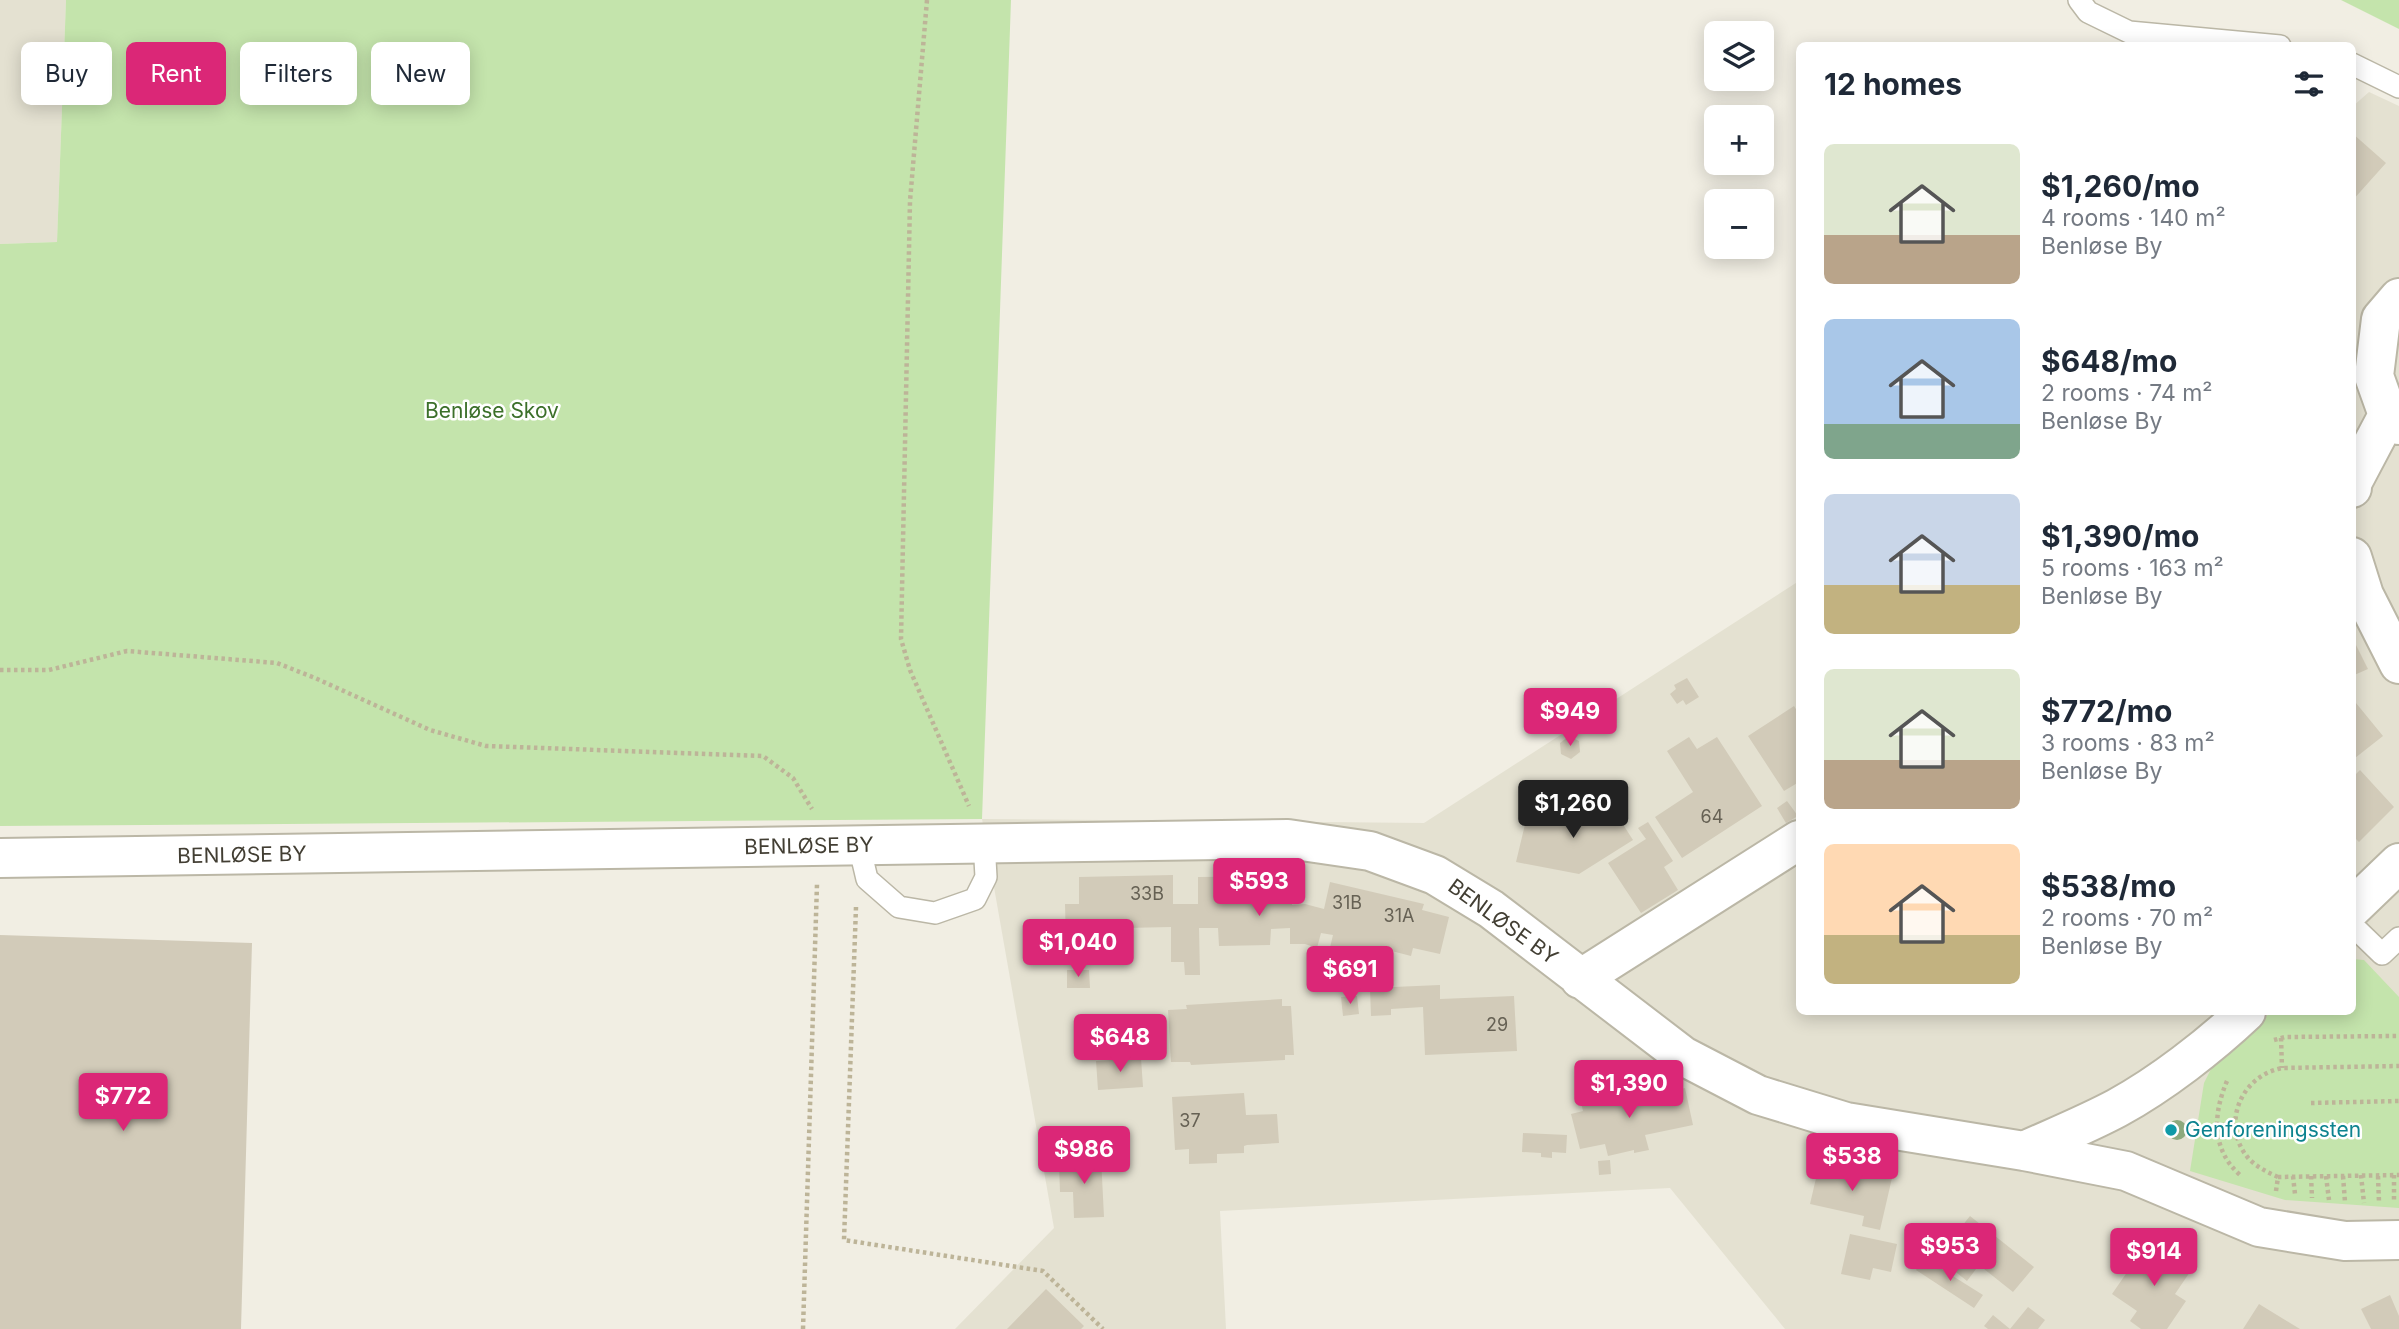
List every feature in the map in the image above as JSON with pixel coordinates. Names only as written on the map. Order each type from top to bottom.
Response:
[{"type":"street","points":[[2356,477],[2394,420],[2374,376],[2381,319],[2399,298]]},
{"type":"street","points":[[2356,570],[2364,595],[2399,664]]},
{"type":"street","name":"BENLØSE BY","points":[[0,858],[819,846],[863,862],[985,842],[1287,839],[1370,851],[1435,875],[1491,909],[1683,1055],[1758,1095],[1846,1122],[2025,1151],[2126,1171],[2259,1227],[2345,1241],[2397,1222]]},
{"type":"street","name":"BENLØSE BY","points":[[1580,979],[1796,842]]},
{"type":"street","points":[[2356,904],[2399,863]]},
{"type":"street","points":[[2025,1151],[2117,1108],[2217,1039],[2243,1015]]},
{"type":"street","points":[[2117,1108],[2126,1171]]},
{"type":"lane","points":[[2079,0],[2088,12],[2129,32],[2237,42]]},
{"type":"lane","points":[[2356,66],[2399,87]]},
{"type":"lane","points":[[863,862],[900,907],[935,913],[975,899],[986,877],[985,842]]},
{"type":"lane","points":[[2356,929],[2382,954],[2399,938]]},
{"type":"path","points":[[928,0],[910,201],[901,639],[910,670],[985,842]]},
{"type":"path","points":[[0,670],[49,670],[127,651],[277,663],[430,730],[486,746],[764,756],[793,778],[812,808],[819,846],[803,1329]]},
{"type":"path","points":[[863,862],[856,901],[844,1240],[1043,1271],[1103,1329]]},
{"type":"path","points":[[2268,1042],[2281,1038],[2399,1036]]},
{"type":"path","points":[[2281,1038],[2282,1068]]},
{"type":"path","points":[[2397,1222],[2397,1175],[2278,1177],[2260,1168],[2250,1159],[2236,1138],[2235,1125],[2239,1102],[2245,1091],[2262,1075],[2272,1070],[2399,1066]]},
{"type":"path","points":[[2233,1070],[2221,1093],[2216,1125],[2220,1149],[2234,1170],[2248,1181]]},
{"type":"path","points":[[2311,1103],[2399,1101]]},
{"type":"path","points":[[2216,1125],[2235,1125]]},
{"type":"path","points":[[2343,1175],[2345,1202]]},
{"type":"path","points":[[2361,1175],[2364,1204]]},
{"type":"path","points":[[2378,1175],[2379,1203]]},
{"type":"path","points":[[2294,1176],[2295,1198]]},
{"type":"path","points":[[2311,1176],[2313,1198]]},
{"type":"path","points":[[2326,1176],[2329,1201]]},
{"type":"path","points":[[2265,1190],[2277,1191],[2278,1177]]},
{"type":"shaded area","points":[[0,0],[66,0],[64,42],[21,42],[21,105],[62,105],[57,242],[0,244]]},
{"type":"shaded area","points":[[2369,92],[2399,106],[2399,1329],[1785,1329],[1670,1188],[1220,1211],[1226,1329],[955,1329],[1054,1228],[982,819],[1424,823],[1796,583],[1796,1015],[2356,1015],[2356,103]]},
{"type":"green space","name":"Benløse Skov","points":[[66,0],[1011,0],[982,819],[0,826],[0,244],[57,242],[62,105],[112,105],[112,42],[64,42]]},
{"type":"green space","points":[[2341,0],[2399,0],[2399,29]]},
{"type":"green space","points":[[2356,959],[2364,960],[2399,997],[2399,1208],[2285,1200],[2190,1171],[2204,1083],[2214,1063],[2268,1015],[2356,1015]]},
{"type":"building","points":[[2356,137],[2386,163],[2356,197]]},
{"type":"building","points":[[2356,645],[2368,669],[2356,674]]},
{"type":"building","points":[[1687,678],[1699,697],[1686,705],[1683,700],[1677,704],[1670,694],[1676,689],[1674,685]]},
{"type":"building","points":[[2356,703],[2383,736],[2356,757]]},
{"type":"building","points":[[1794,706],[1796,784],[1784,791],[1748,736]]},
{"type":"building","points":[[1569,736],[1579,741],[1580,752],[1571,759],[1561,754],[1560,743]]},
{"type":"building","points":[[1689,737],[1697,749],[1717,737],[1762,806],[1682,858],[1655,817],[1693,792],[1667,751]]},
{"type":"building","points":[[2360,770],[2394,807],[2359,842],[2356,839],[2356,774]]},
{"type":"building","points":[[1606,798],[1633,840],[1579,874],[1516,862],[1528,812],[1570,822]]},
{"type":"building","points":[[1787,801],[1796,817],[1786,823],[1777,808]]},
{"type":"building","points":[[1648,822],[1673,861],[1664,867],[1678,890],[1641,913],[1608,863],[1646,839],[1638,828]]},
{"type":"building","points":[[1173,875],[1173,904],[1198,904],[1198,877],[1292,876],[1292,905],[1305,904],[1324,909],[1330,882],[1424,904],[1422,910],[1449,917],[1440,954],[1413,948],[1411,956],[1388,950],[1382,979],[1375,978],[1373,987],[1353,986],[1359,963],[1328,956],[1333,935],[1321,933],[1317,948],[1305,944],[1290,944],[1290,928],[1271,929],[1270,945],[1219,946],[1218,928],[1199,928],[1200,975],[1185,975],[1184,962],[1171,962],[1171,927],[1080,929],[1081,943],[1066,943],[1065,904],[1079,904],[1079,877]]},
{"type":"building","points":[[0,935],[252,943],[241,1329],[0,1329]]},
{"type":"building","points":[[1067,970],[1089,970],[1090,988],[1067,988]]},
{"type":"building","points":[[1440,985],[1440,999],[1514,996],[1517,1051],[1425,1055],[1423,1007],[1391,1009],[1391,1015],[1371,1016],[1370,988]]},
{"type":"building","points":[[1357,996],[1359,1014],[1343,1016],[1341,997]]},
{"type":"building","points":[[1282,999],[1282,1006],[1291,1006],[1294,1055],[1285,1055],[1285,1060],[1191,1065],[1190,1062],[1171,1062],[1168,1010],[1187,1009],[1186,1005]]},
{"type":"building","points":[[1141,1058],[1143,1087],[1098,1090],[1096,1061]]},
{"type":"building","points":[[1608,1088],[1611,1105],[1685,1088],[1693,1125],[1645,1135],[1649,1150],[1634,1153],[1634,1150],[1608,1156],[1605,1144],[1580,1149],[1571,1114],[1583,1111],[1579,1094]]},
{"type":"building","points":[[1244,1093],[1246,1115],[1277,1114],[1279,1143],[1247,1145],[1244,1146],[1244,1153],[1217,1154],[1217,1163],[1189,1164],[1189,1149],[1175,1150],[1172,1097]]},
{"type":"building","points":[[1523,1133],[1567,1135],[1566,1153],[1552,1152],[1552,1158],[1541,1157],[1541,1153],[1522,1152]]},
{"type":"building","points":[[1101,1157],[1104,1217],[1074,1218],[1073,1192],[1060,1192],[1059,1165],[1071,1164],[1071,1158]]},
{"type":"building","points":[[1610,1160],[1611,1174],[1599,1175],[1598,1161]]},
{"type":"building","points":[[1820,1161],[1892,1178],[1880,1230],[1862,1226],[1864,1216],[1810,1204]]},
{"type":"building","points":[[1970,1216],[2034,1267],[2013,1292],[1979,1265],[1967,1281],[1937,1257]]},
{"type":"building","points":[[1850,1234],[1897,1244],[1891,1272],[1873,1268],[1870,1280],[1841,1274]]},
{"type":"building","points":[[2150,1239],[2192,1269],[2175,1294],[2186,1301],[2167,1329],[2141,1329],[2130,1321],[2137,1311],[2112,1294]]},
{"type":"building","points":[[1924,1258],[1983,1295],[1974,1308],[1916,1270]]},
{"type":"building","points":[[1046,1289],[1084,1326],[1081,1329],[1007,1329]]},
{"type":"building","points":[[2390,1295],[2399,1316],[2399,1329],[2371,1329],[2361,1309]]},
{"type":"building","points":[[2259,1304],[2300,1329],[2243,1329]]},
{"type":"building","points":[[2028,1307],[2045,1320],[2038,1329],[2010,1329]]},
{"type":"building","points":[[1993,1315],[2010,1329],[1988,1329],[1984,1326]]},
{"type":"place","name":"Genforeningssten","points":[[2171,1130]]}]
